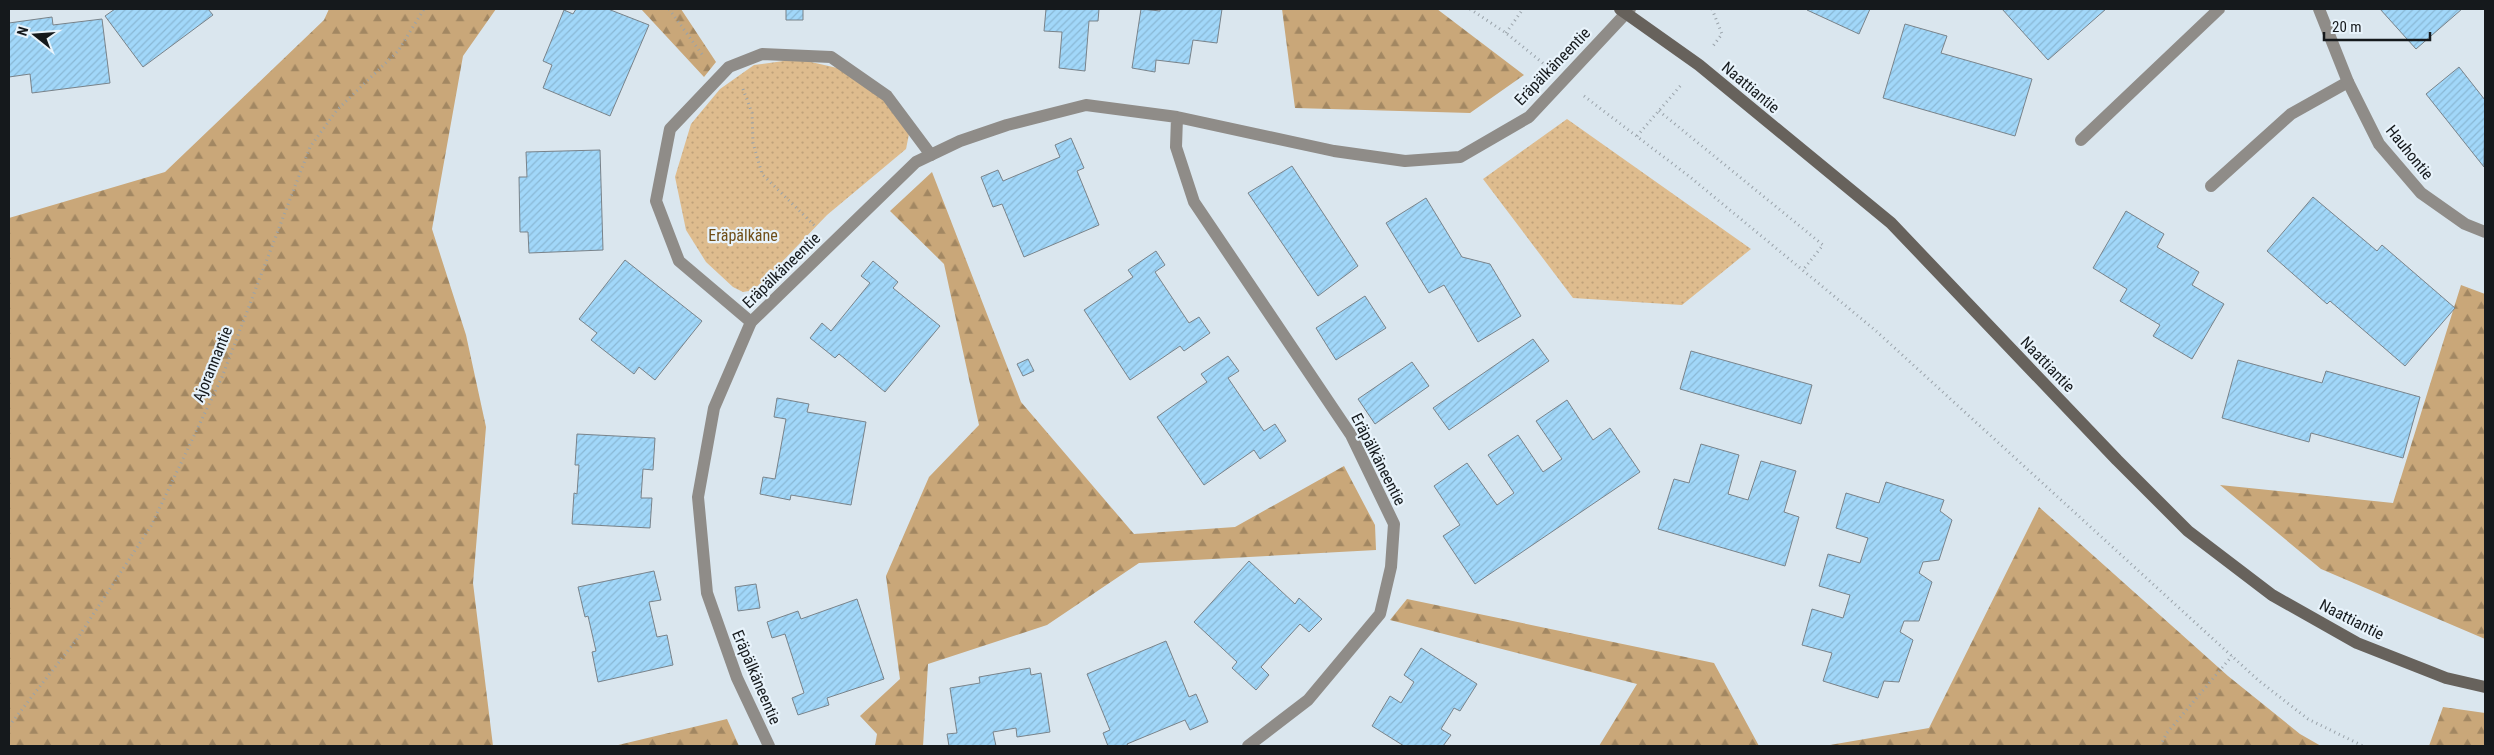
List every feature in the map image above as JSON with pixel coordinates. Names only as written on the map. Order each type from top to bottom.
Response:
[{"type":"street","points":[[2081,140],[2219,9]]},
{"type":"street","name":"Hauhontie","points":[[2319,9],[2348,82],[2379,144],[2421,193],[2464,224],[2485,232]]},
{"type":"street","name":"Eräpälkäneentie","points":[[769,746],[737,678],[707,593],[698,497],[714,408],[751,322],[916,162],[960,141],[1007,125],[1086,105],[1177,117],[1334,151],[1405,161],[1460,157],[1529,117],[1625,10]]},
{"type":"street","name":"Naattiantie","points":[[1625,10],[1699,65],[1891,223],[2117,460],[2188,531],[2272,595],[2357,643],[2446,678],[2485,687]]},
{"type":"street","points":[[751,322],[679,261],[656,201],[670,129],[729,67],[762,54],[832,57],[887,96],[931,155]]},
{"type":"street","points":[[2211,186],[2291,114],[2348,82]]},
{"type":"street","name":"Eräpälkäneentie","points":[[1177,117],[1176,146],[1194,202],[1351,434],[1394,524],[1391,567],[1380,614],[1308,700],[1248,746]]},
{"type":"path","name":"Ajorannantie","points":[[9,726],[77,639],[151,526],[222,377],[310,147],[338,110],[398,51],[424,9]]},
{"type":"path","points":[[669,9],[719,78]]},
{"type":"path","points":[[1470,9],[1506,33],[1562,79],[1690,177],[1875,330],[2258,680],[2308,719],[2363,746]]},
{"type":"path","points":[[1506,33],[1523,9]]},
{"type":"path","points":[[729,67],[744,90],[752,113],[753,143],[762,174],[832,243]]},
{"type":"path","points":[[1659,111],[1823,245],[1804,270]]},
{"type":"path","points":[[2160,746],[2167,733],[2232,656]]},
{"type":"green space","points":[[329,9],[496,9],[463,56],[432,229],[466,335],[486,427],[473,583],[493,746],[9,746],[9,218],[165,172],[324,20]]},
{"type":"green space","points":[[641,9],[681,9],[716,62],[704,77]]},
{"type":"green space","points":[[1282,9],[1437,9],[1524,75],[1470,113],[1295,108]]},
{"type":"green space","name":"Eräpälkäne","points":[[798,59],[846,70],[878,93],[909,134],[906,149],[827,215],[755,290],[743,292],[733,287],[706,262],[686,230],[675,177],[691,124],[720,89],[754,65]]},
{"type":"green space","points":[[1567,119],[1751,249],[1682,305],[1573,298],[1483,179]]},
{"type":"green space","points":[[932,172],[1021,402],[1134,534],[1235,527],[1344,466],[1375,525],[1376,550],[1139,563],[1047,625],[928,664],[923,746],[875,746],[877,734],[860,716],[900,679],[886,576],[929,477],[979,425],[944,264],[890,211]]},
{"type":"green space","points":[[2461,285],[2485,294],[2485,639],[2321,569],[2220,485],[2393,503]]},
{"type":"green space","points":[[2039,507],[2228,676],[2300,734],[2321,746],[1824,746],[1929,728]]},
{"type":"green space","points":[[1407,599],[1714,663],[1759,746],[1599,746],[1637,684],[1390,620]]},
{"type":"green space","points":[[2443,707],[2485,713],[2485,746],[2429,746]]},
{"type":"green space","points":[[727,719],[739,746],[614,746]]},
{"type":"building","points":[[115,9],[208,9],[213,15],[143,67],[105,16]]},
{"type":"building","points":[[576,9],[608,9],[649,25],[610,116],[543,88],[552,65],[543,61],[564,10],[573,14]]},
{"type":"building","points":[[786,9],[803,9],[803,20],[786,20]]},
{"type":"building","points":[[1046,9],[1099,9],[1098,21],[1089,21],[1085,71],[1059,68],[1062,32],[1044,31]]},
{"type":"building","points":[[1141,9],[1160,11],[1160,9],[1222,9],[1217,43],[1193,40],[1189,64],[1156,60],[1155,72],[1132,68]]},
{"type":"building","points":[[1808,9],[1870,9],[1859,34]]},
{"type":"building","points":[[2002,9],[2106,9],[2048,60]]},
{"type":"building","points":[[2380,9],[2462,9],[2416,49]]},
{"type":"building","points":[[52,17],[53,25],[102,19],[110,83],[32,93],[30,74],[9,77],[9,23]]},
{"type":"building","points":[[1905,24],[1947,36],[1941,53],[2032,79],[2015,136],[1883,98]]},
{"type":"building","points":[[2459,67],[2485,100],[2484,167],[2426,94]]},
{"type":"building","points":[[1071,138],[1084,168],[1077,171],[1099,225],[1024,257],[1002,204],[993,207],[981,177],[998,170],[1003,181],[1060,157],[1055,145]]},
{"type":"building","points":[[600,150],[603,250],[529,253],[528,232],[520,232],[519,177],[527,177],[526,152]]},
{"type":"building","points":[[1292,166],[1358,266],[1318,296],[1248,193]]},
{"type":"building","points":[[2313,197],[2377,251],[2382,245],[2455,308],[2405,366],[2330,301],[2327,304],[2267,251]]},
{"type":"building","points":[[1426,198],[1462,257],[1490,264],[1521,316],[1478,342],[1444,285],[1429,293],[1386,223]]},
{"type":"building","points":[[2126,211],[2164,234],[2157,247],[2199,272],[2192,285],[2224,304],[2192,359],[2153,336],[2160,325],[2120,301],[2127,289],[2093,268]]},
{"type":"building","points":[[1156,251],[1165,265],[1155,272],[1189,323],[1199,317],[1210,333],[1184,351],[1180,346],[1130,380],[1084,310],[1133,277],[1128,270]]},
{"type":"building","points":[[625,260],[702,321],[655,380],[639,367],[634,374],[591,340],[597,333],[579,319]]},
{"type":"building","points":[[873,261],[898,282],[893,288],[940,326],[885,392],[839,354],[835,358],[810,338],[822,323],[831,331],[870,283],[861,276]]},
{"type":"building","points":[[1365,296],[1386,328],[1336,360],[1316,328]]},
{"type":"building","points":[[1533,339],[1549,361],[1449,430],[1433,408]]},
{"type":"building","points":[[1691,351],[1812,385],[1801,424],[1680,389]]},
{"type":"building","points":[[1228,356],[1239,371],[1228,378],[1264,431],[1275,424],[1286,441],[1260,459],[1254,450],[1204,485],[1157,417],[1207,382],[1201,374]]},
{"type":"building","points":[[1028,359],[1034,371],[1023,376],[1017,364]]},
{"type":"building","points":[[2238,360],[2322,383],[2326,371],[2420,397],[2403,458],[2311,433],[2309,442],[2222,418]]},
{"type":"building","points":[[1412,362],[1429,386],[1375,424],[1358,399]]},
{"type":"building","points":[[777,398],[809,404],[807,412],[866,422],[851,505],[791,495],[790,500],[760,494],[763,477],[775,479],[786,419],[774,417]]},
{"type":"building","points":[[1567,400],[1593,440],[1610,428],[1640,472],[1475,584],[1443,536],[1460,525],[1434,486],[1467,463],[1497,505],[1514,493],[1488,455],[1518,435],[1543,472],[1562,459],[1536,421]]},
{"type":"building","points":[[577,434],[655,438],[653,470],[643,469],[641,498],[652,498],[650,528],[572,524],[574,493],[577,494],[579,465],[575,465]]},
{"type":"building","points":[[1701,444],[1739,455],[1728,494],[1748,500],[1761,461],[1796,471],[1784,512],[1799,517],[1785,566],[1658,529],[1674,479],[1689,483]]},
{"type":"building","points":[[1886,482],[1944,500],[1940,511],[1952,520],[1939,560],[1923,562],[1919,573],[1932,582],[1919,621],[1904,621],[1900,632],[1913,640],[1899,682],[1884,681],[1878,698],[1823,681],[1832,653],[1802,645],[1812,609],[1843,618],[1850,595],[1819,586],[1828,554],[1860,563],[1868,538],[1836,528],[1846,493],[1879,503]]},
{"type":"building","points":[[1249,561],[1295,604],[1299,598],[1322,619],[1309,632],[1300,624],[1261,667],[1269,675],[1256,690],[1232,668],[1237,662],[1194,622]]},
{"type":"building","points":[[654,571],[661,600],[649,602],[657,637],[667,635],[673,665],[598,682],[592,652],[596,651],[588,616],[585,617],[578,587]]},
{"type":"building","points":[[756,584],[760,608],[738,611],[735,587]]},
{"type":"building","points":[[857,599],[884,679],[827,698],[829,705],[798,715],[792,698],[804,693],[785,634],[772,638],[767,622],[798,611],[801,619]]},
{"type":"building","points":[[1166,641],[1189,697],[1196,694],[1208,722],[1190,730],[1185,720],[1127,744],[1128,746],[1108,746],[1103,733],[1110,730],[1087,674]]},
{"type":"building","points":[[1421,648],[1477,684],[1460,711],[1454,708],[1441,729],[1451,735],[1443,746],[1404,746],[1372,726],[1390,696],[1401,703],[1414,682],[1404,675]]},
{"type":"building","points":[[1030,668],[1031,675],[1041,673],[1050,732],[1017,737],[1016,728],[993,732],[996,746],[949,746],[947,734],[957,733],[950,688],[980,683],[979,677]]}]
